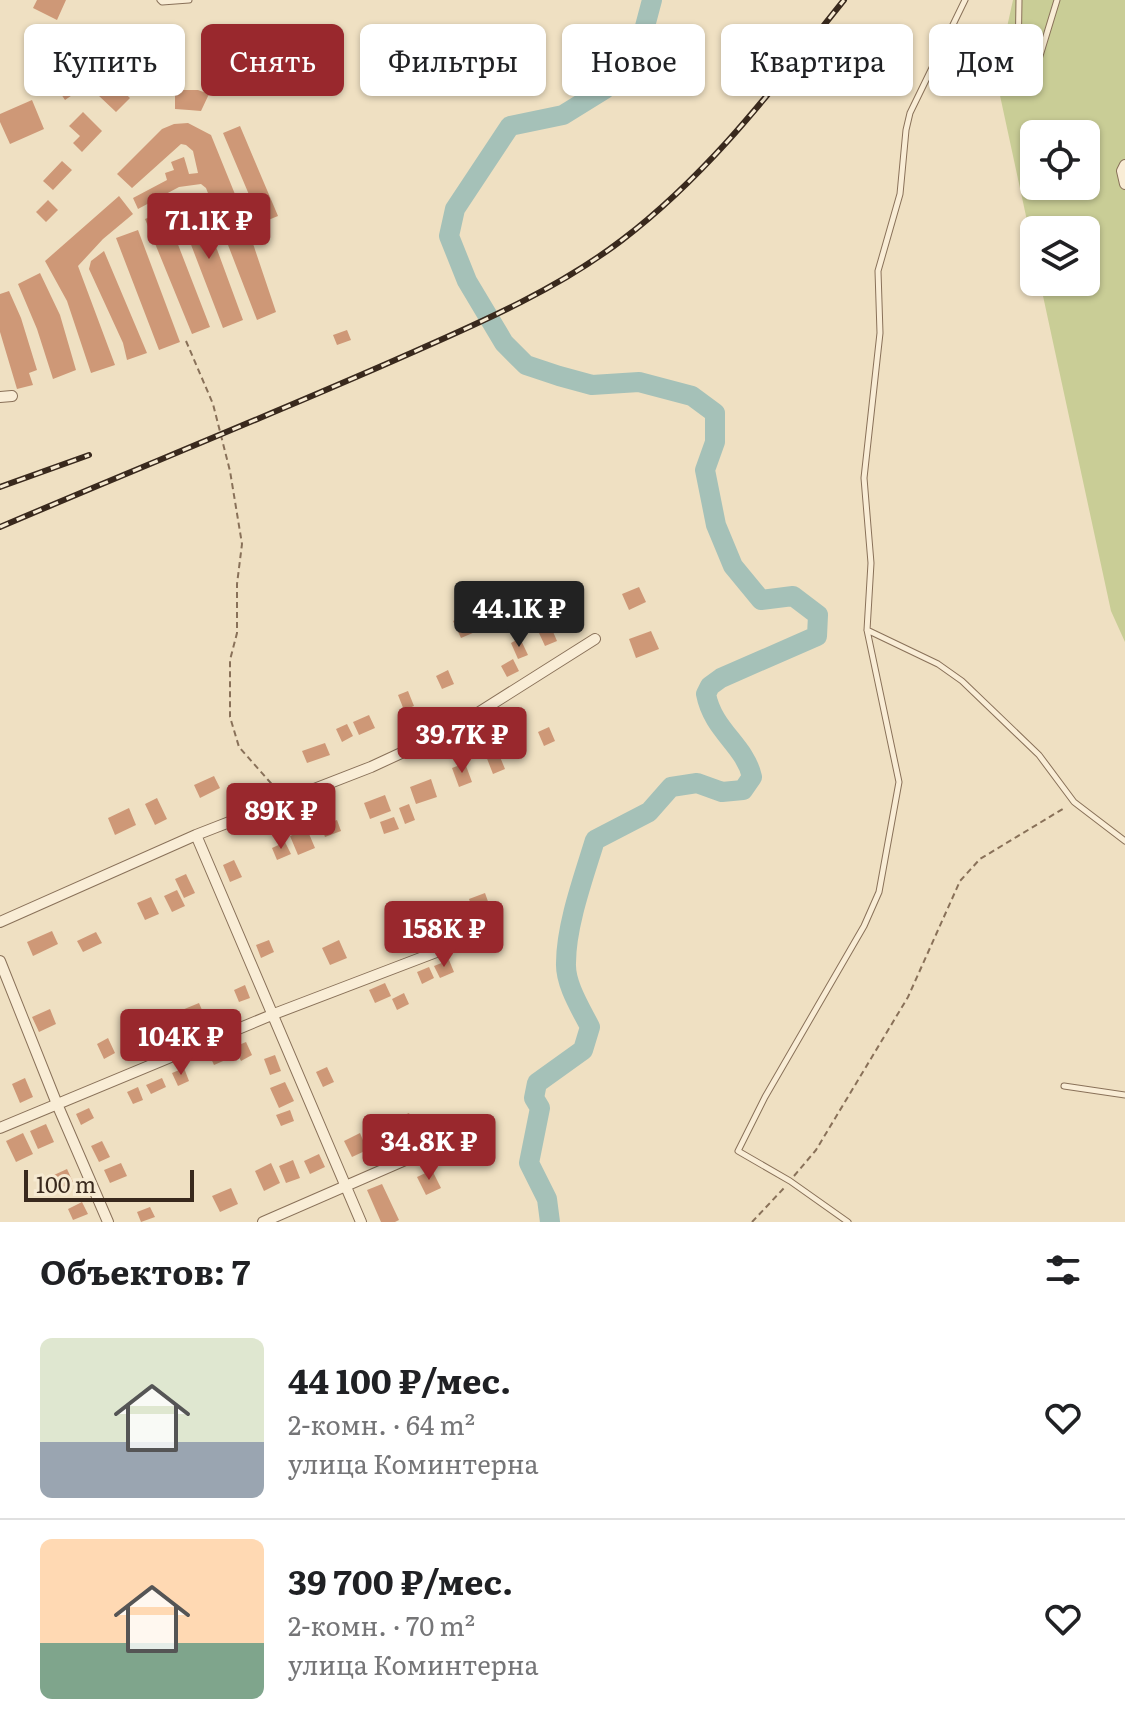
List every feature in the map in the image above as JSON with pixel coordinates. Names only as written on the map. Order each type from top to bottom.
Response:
[{"type":"street","points":[[1125,165],[1122,171],[1125,184]]},
{"type":"street","points":[[0,397],[12,396]]},
{"type":"street","points":[[0,922],[196,835],[371,767],[451,730],[595,639]]},
{"type":"street","points":[[196,835],[361,1222]]},
{"type":"street","points":[[0,1128],[274,1014],[473,938]]},
{"type":"street","points":[[0,961],[108,1222]]},
{"type":"street","points":[[263,1222],[465,1134]]},
{"type":"lane","points":[[160,0],[189,0]]},
{"type":"lane","points":[[848,1222],[790,1181],[738,1151],[765,1097],[864,926],[879,892],[899,782],[867,630],[871,563],[864,478],[880,333],[879,262],[900,194],[910,113],[965,0]]},
{"type":"lane","points":[[1019,0],[1018,63],[1024,81],[1036,69],[1057,0]]},
{"type":"lane","points":[[867,630],[938,664],[962,681],[1039,755],[1074,802],[1125,841]]},
{"type":"lane","points":[[1064,1086],[1125,1095]]},
{"type":"path","points":[[186,341],[213,404],[230,471],[242,544],[237,584],[237,633],[230,660],[228,698],[232,725],[239,747],[285,799]]},
{"type":"path","points":[[752,1222],[816,1150],[908,997],[960,881],[980,859],[1074,802]]},
{"type":"green space","points":[[1013,0],[1125,0],[1125,642],[1111,611],[1043,296],[1100,296],[1100,216],[1026,216],[1023,200],[1100,200],[1100,120],[1020,120],[1020,188],[1000,96],[1043,96],[1043,24],[1008,24]]},
{"type":"building","points":[[37,0],[66,0],[57,20],[33,8]]},
{"type":"building","points":[[185,90],[198,90],[201,96],[208,96],[201,111],[175,109],[175,96],[185,96]]},
{"type":"building","points":[[99,96],[130,98],[116,112]]},
{"type":"building","points":[[32,100],[44,129],[10,144],[0,122],[0,114]]},
{"type":"building","points":[[83,112],[102,131],[82,152],[73,143],[80,136],[69,126]]},
{"type":"building","points":[[188,123],[211,135],[243,214],[276,312],[257,320],[206,188],[201,184],[179,187],[138,209],[133,198],[167,180],[165,173],[174,170],[171,162],[184,157],[189,174],[198,173],[193,151],[181,144],[132,188],[117,174],[162,129]]},
{"type":"building","points":[[240,126],[278,216],[261,223],[223,133]]},
{"type":"building","points":[[62,161],[72,170],[53,190],[43,181]]},
{"type":"building","points":[[197,195],[243,320],[223,328],[175,203]]},
{"type":"building","points":[[119,196],[133,214],[103,239],[78,266],[115,365],[91,373],[67,301],[45,261]]},
{"type":"building","points":[[48,200],[58,210],[46,222],[36,212]]},
{"type":"building","points":[[165,211],[210,327],[192,334],[145,219]]},
{"type":"building","points":[[138,230],[180,342],[159,350],[116,238]]},
{"type":"building","points":[[104,251],[147,353],[127,360],[123,343],[89,269],[91,261]]},
{"type":"building","points":[[40,273],[60,315],[76,370],[53,379],[18,284]]},
{"type":"building","points":[[9,291],[37,370],[29,373],[33,385],[17,389],[0,332],[0,294]]},
{"type":"building","points":[[347,330],[351,340],[337,345],[333,335]]},
{"type":"building","points":[[639,587],[646,602],[629,610],[622,594]]},
{"type":"building","points":[[475,611],[482,629],[461,638],[453,621]]},
{"type":"building","points":[[551,627],[557,641],[545,646],[539,633]]},
{"type":"building","points":[[651,631],[659,649],[636,658],[629,639]]},
{"type":"building","points":[[520,638],[528,655],[518,659],[511,643]]},
{"type":"building","points":[[513,659],[519,671],[507,677],[501,666]]},
{"type":"building","points":[[448,670],[454,684],[442,689],[436,676]]},
{"type":"building","points":[[408,691],[414,706],[404,710],[398,695]]},
{"type":"building","points":[[369,715],[375,728],[359,735],[353,722]]},
{"type":"building","points":[[347,724],[353,736],[342,742],[336,729]]},
{"type":"building","points":[[549,727],[555,741],[544,746],[538,732]]},
{"type":"building","points":[[325,743],[330,755],[307,763],[302,751]]},
{"type":"building","points":[[498,752],[505,769],[493,774],[486,756]]},
{"type":"building","points":[[465,763],[472,782],[459,787],[452,768]]},
{"type":"building","points":[[214,776],[220,788],[200,798],[194,785]]},
{"type":"building","points":[[431,779],[437,797],[416,804],[410,787]]},
{"type":"building","points":[[385,795],[391,811],[370,819],[364,803]]},
{"type":"building","points":[[157,798],[167,819],[155,825],[145,804]]},
{"type":"building","points":[[409,804],[415,820],[405,824],[399,808]]},
{"type":"building","points":[[129,808],[136,825],[115,835],[108,818]]},
{"type":"building","points":[[394,817],[399,829],[384,834],[380,822]]},
{"type":"building","points":[[337,820],[341,831],[325,837],[321,826]]},
{"type":"building","points":[[307,829],[315,848],[298,855],[290,836]]},
{"type":"building","points":[[285,842],[291,854],[277,860],[272,848]]},
{"type":"building","points":[[234,860],[242,877],[230,882],[223,865]]},
{"type":"building","points":[[186,874],[195,893],[184,898],[175,879]]},
{"type":"building","points":[[177,890],[185,906],[172,912],[164,896]]},
{"type":"building","points":[[485,893],[491,910],[475,916],[469,899]]},
{"type":"building","points":[[151,897],[159,914],[145,920],[137,903]]},
{"type":"building","points":[[444,907],[449,920],[438,925],[433,911]]},
{"type":"building","points":[[397,915],[404,928],[392,934],[386,920]]},
{"type":"building","points":[[52,931],[58,944],[33,956],[27,942]]},
{"type":"building","points":[[96,932],[102,943],[83,952],[77,941]]},
{"type":"building","points":[[269,940],[274,952],[261,958],[256,945]]},
{"type":"building","points":[[339,940],[347,958],[330,965],[322,948]]},
{"type":"building","points":[[449,960],[454,972],[440,978],[434,966]]},
{"type":"building","points":[[429,967],[434,978],[422,984],[417,972]]},
{"type":"building","points":[[385,983],[391,996],[375,1003],[369,990]]},
{"type":"building","points":[[245,985],[250,998],[239,1002],[234,990]]},
{"type":"building","points":[[404,993],[409,1004],[397,1010],[392,999]]},
{"type":"building","points":[[199,1003],[205,1017],[189,1025],[182,1010]]},
{"type":"building","points":[[50,1009],[56,1024],[39,1032],[32,1017]]},
{"type":"building","points":[[148,1024],[154,1038],[141,1043],[135,1030]]},
{"type":"building","points":[[108,1038],[115,1053],[104,1059],[97,1044]]},
{"type":"building","points":[[246,1042],[252,1055],[241,1061],[234,1047]]},
{"type":"building","points":[[224,1045],[230,1058],[214,1065],[208,1052]]},
{"type":"building","points":[[275,1055],[281,1071],[270,1075],[264,1059]]},
{"type":"building","points":[[327,1067],[334,1082],[323,1087],[316,1072]]},
{"type":"building","points":[[184,1068],[189,1081],[178,1086],[172,1073]]},
{"type":"building","points":[[25,1078],[33,1097],[20,1103],[12,1084]]},
{"type":"building","points":[[162,1078],[166,1087],[151,1094],[146,1085]]},
{"type":"building","points":[[285,1082],[294,1101],[279,1108],[270,1088]]},
{"type":"building","points":[[138,1087],[143,1100],[133,1104],[127,1092]]},
{"type":"building","points":[[89,1108],[94,1118],[81,1125],[76,1114]]},
{"type":"building","points":[[290,1110],[294,1121],[281,1126],[276,1115]]},
{"type":"building","points":[[409,1113],[416,1127],[403,1132],[397,1118]]},
{"type":"building","points":[[46,1124],[54,1142],[38,1149],[30,1131]]},
{"type":"building","points":[[23,1133],[33,1154],[16,1162],[6,1141]]},
{"type":"building","points":[[360,1133],[367,1150],[352,1157],[344,1141]]},
{"type":"building","points":[[102,1141],[110,1157],[99,1162],[91,1146]]},
{"type":"building","points":[[474,1148],[479,1160],[466,1165],[461,1154]]},
{"type":"building","points":[[319,1154],[325,1167],[310,1174],[304,1161]]},
{"type":"building","points":[[293,1160],[300,1178],[286,1183],[279,1166]]},
{"type":"building","points":[[121,1163],[127,1176],[110,1183],[104,1170]]},
{"type":"building","points":[[271,1163],[280,1183],[264,1191],[255,1171]]},
{"type":"building","points":[[67,1169],[73,1182],[61,1188],[54,1175]]},
{"type":"building","points":[[432,1170],[441,1188],[426,1195],[417,1177]]},
{"type":"building","points":[[382,1184],[399,1220],[395,1222],[381,1222],[367,1190]]},
{"type":"building","points":[[231,1188],[238,1204],[220,1212],[212,1196]]},
{"type":"building","points":[[82,1202],[88,1214],[73,1220],[68,1209]]},
{"type":"building","points":[[150,1207],[155,1217],[141,1222],[137,1212]]},
{"type":"waterway","points":[[550,1222],[547,1199],[529,1163],[540,1108],[534,1098],[537,1083],[583,1050],[590,1027],[571,988],[566,963],[572,917],[595,840],[649,812],[671,787],[697,783],[722,792],[743,790],[752,777],[748,766],[715,718],[706,694],[710,686],[721,678],[817,636],[818,615],[793,596],[761,600],[733,566],[716,525],[705,470],[715,442],[715,413],[692,396],[639,382],[592,385],[526,365],[504,343],[467,281],[449,236],[455,209],[510,126],[563,115],[605,89],[639,49],[652,0]]},
{"type":"railway","points":[[0,527],[386,364],[508,309],[567,277],[622,240],[684,186],[740,127],[844,0]]},
{"type":"railway","points":[[0,487],[89,455]]}]
